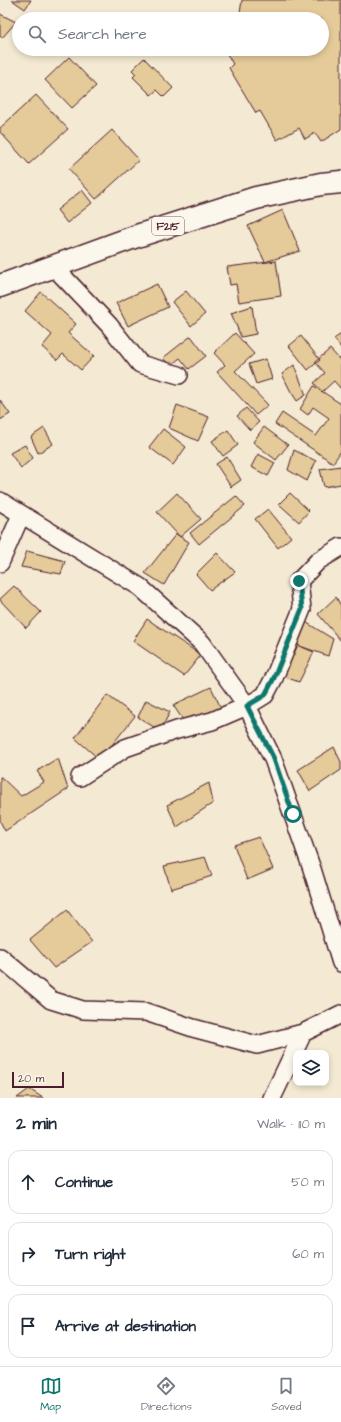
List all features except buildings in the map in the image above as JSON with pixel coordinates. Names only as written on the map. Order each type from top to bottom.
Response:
[{"type":"main road","name":"F215","points":[[0,286],[137,236],[256,198],[321,184],[341,182]]},
{"type":"street","points":[[54,267],[109,325],[140,364],[179,375]]},
{"type":"street","points":[[0,502],[140,587],[202,643],[247,706],[274,759],[312,869],[341,962]]},
{"type":"street","points":[[0,563],[21,515]]},
{"type":"street","points":[[80,778],[125,748],[177,730],[212,721],[247,706],[265,695],[274,678],[302,609],[299,581],[318,561],[341,547]]},
{"type":"street","points":[[0,957],[51,1000],[83,1010],[146,1012],[193,1028],[258,1045],[303,1033],[341,1014]]},
{"type":"street","points":[[272,1098],[303,1033]]},
{"type":"route","points":[[293,814],[274,759],[247,706],[265,695],[274,678],[302,609],[299,581]]}]
